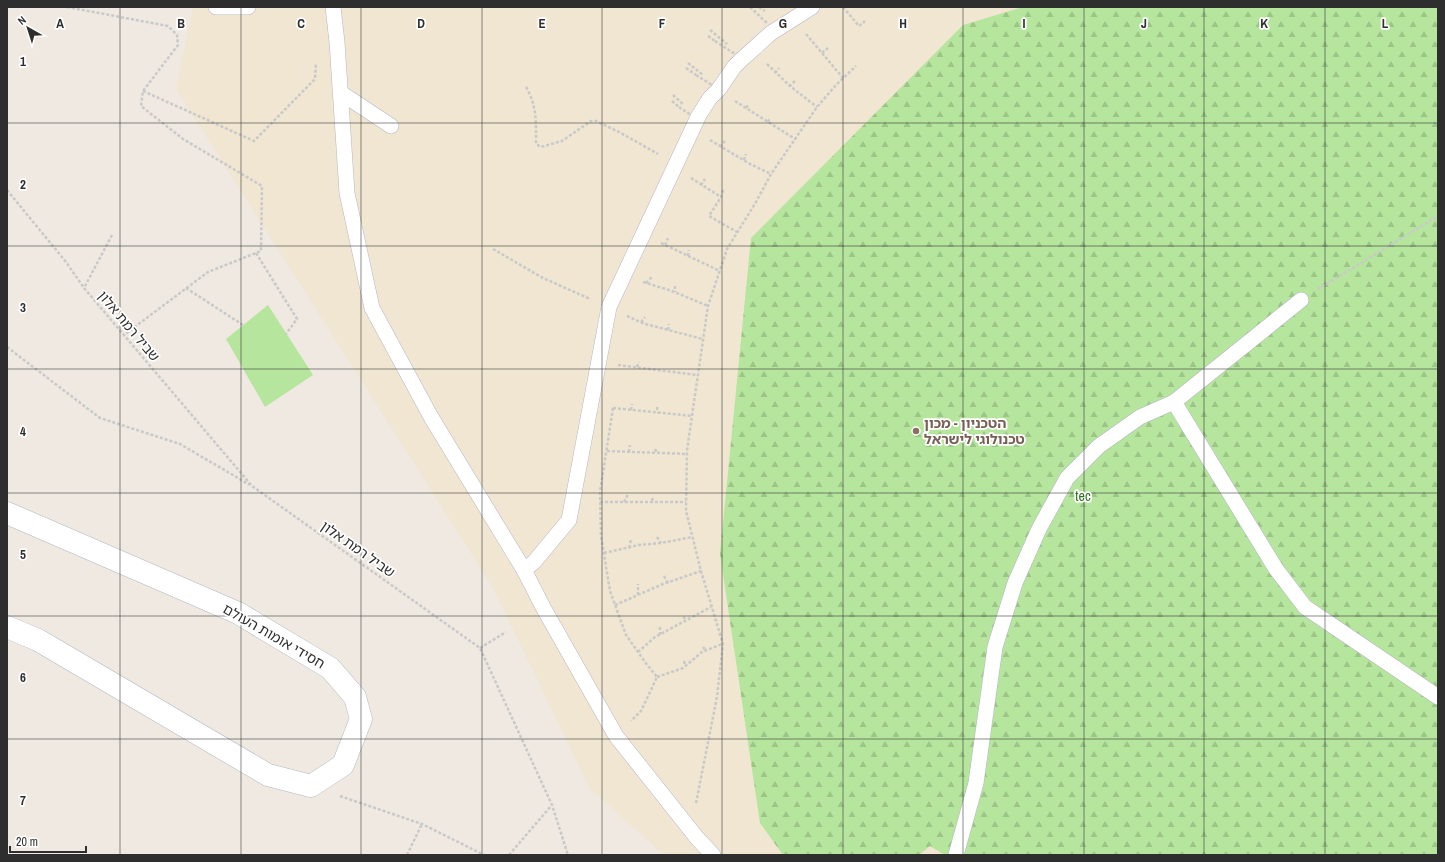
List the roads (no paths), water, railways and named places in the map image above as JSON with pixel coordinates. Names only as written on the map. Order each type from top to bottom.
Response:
[{"type":"street","name":"חסידי אומות העולם","points":[[7,513],[238,613],[330,668],[355,697],[361,720],[343,765],[311,786],[268,775],[38,640],[7,627]]},
{"type":"lane","points":[[216,7],[248,7]]},
{"type":"lane","points":[[334,7],[347,193],[372,308],[524,570],[544,609],[616,736],[697,838],[713,855]]},
{"type":"lane","points":[[524,570],[534,562],[569,520],[608,307],[699,115],[710,98],[719,89],[740,60],[771,33],[792,18],[812,7]]},
{"type":"lane","points":[[341,93],[391,126]]},
{"type":"lane","points":[[956,855],[976,783],[995,648],[1015,583],[1039,529],[1067,478],[1099,446],[1140,416],[1174,402],[1301,300]]},
{"type":"lane","points":[[1174,402],[1276,569],[1305,607],[1438,697]]},
{"type":"place","name":"הטכניון - מכון טכנולוגי לישראל","points":[[916,431]]},
{"type":"park label","name":"tec","points":[[1083,496]]}]
